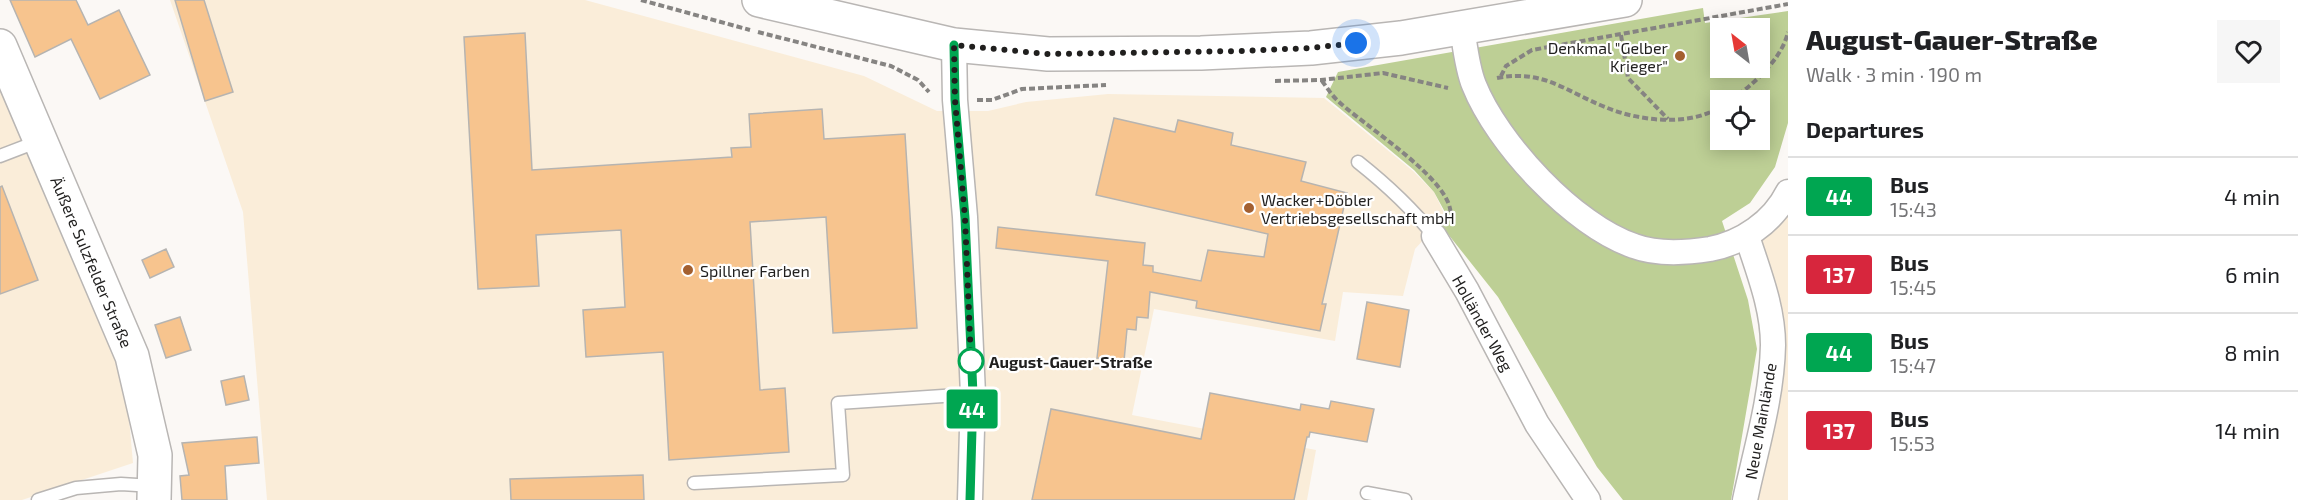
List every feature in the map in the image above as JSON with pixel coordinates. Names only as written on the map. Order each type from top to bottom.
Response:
[{"type":"main road","points":[[759,0],[954,45],[1048,54],[1311,48],[1401,38],[1625,0]]},
{"type":"main road","name":"Äußere Sulzfelder Straße","points":[[0,46],[132,356],[155,455],[154,493]]},
{"type":"street","points":[[1462,27],[1473,83],[1486,111],[1501,134],[1526,165],[1572,209],[1605,232],[1634,246],[1665,253],[1724,246],[1748,236],[1765,222],[1788,192]]},
{"type":"street","points":[[954,45],[955,100],[965,218],[973,394],[970,500]]},
{"type":"street","name":"Holländer Weg","points":[[1434,236],[1467,291],[1537,424],[1588,500]]},
{"type":"street","name":"Neue Mainlände","points":[[1745,500],[1769,388],[1773,343],[1768,304],[1748,236]]},
{"type":"lane","points":[[0,156],[40,141]]},
{"type":"lane","name":"Holländer Weg","points":[[1358,162],[1391,187],[1434,236]]},
{"type":"lane","points":[[694,483],[843,475],[838,403],[973,394]]},
{"type":"lane","name":"Äußere Sulzfelder Straße","points":[[38,500],[76,488],[121,484],[154,493]]},
{"type":"lane","points":[[1367,493],[1405,500]]},
{"type":"path","points":[[1500,78],[1506,66],[1532,50],[1788,4]]},
{"type":"path","points":[[1742,90],[1762,73],[1777,55],[1788,32]]},
{"type":"path","points":[[1621,35],[1628,78],[1669,119]]},
{"type":"path","points":[[1321,80],[1336,99],[1417,164],[1437,185],[1451,213],[1449,222],[1434,236]]},
{"type":"shaded area","points":[[170,0],[585,0],[864,76],[937,111],[988,111],[1026,102],[1108,94],[1324,98],[1413,171],[1434,192],[1444,213],[1438,224],[1415,249],[1403,296],[1343,292],[1335,341],[1154,309],[1132,415],[1316,450],[1307,500],[267,500],[243,212]]},
{"type":"shaded area","points":[[0,81],[124,362],[133,463],[22,500],[0,500]]},
{"type":"shaded area","points":[[1788,205],[1788,500],[1758,500],[1781,384],[1759,242]]},
{"type":"green space","points":[[1703,8],[1705,23],[1710,22],[1710,78],[1770,78],[1770,18],[1740,18],[1788,11],[1788,123],[1775,167],[1750,203],[1722,221],[1748,300],[1757,349],[1731,500],[1623,500],[1597,467],[1498,297],[1440,224],[1446,214],[1434,192],[1414,170],[1326,97],[1338,72]]},
{"type":"building","points":[[10,0],[76,0],[88,25],[119,10],[150,75],[100,99],[71,39],[35,57]]},
{"type":"building","points":[[175,0],[204,0],[233,92],[205,101]]},
{"type":"building","name":"Spillner Farben","points":[[525,33],[532,170],[732,157],[731,148],[751,147],[749,114],[822,109],[824,139],[905,134],[917,328],[833,333],[826,217],[750,222],[760,390],[785,388],[789,452],[669,460],[663,352],[586,357],[583,310],[625,307],[621,230],[536,235],[539,286],[478,289],[464,37]]},
{"type":"building","name":"Wacker+Döbler Vertriebsgesellschaft mbH","points":[[1114,118],[1175,132],[1178,120],[1233,133],[1231,145],[1306,162],[1301,181],[1347,193],[1322,304],[1326,304],[1320,331],[1196,308],[1197,301],[1150,292],[1148,318],[1137,317],[1136,330],[1127,329],[1124,361],[1097,358],[1108,261],[996,248],[998,227],[1145,243],[1143,265],[1153,266],[1153,272],[1201,281],[1208,250],[1264,257],[1268,234],[1096,195]]},
{"type":"building","points":[[2,186],[38,280],[0,294],[0,187]]},
{"type":"building","points":[[166,249],[174,267],[150,278],[142,260]]},
{"type":"building","points":[[1367,302],[1409,310],[1400,367],[1357,359]]},
{"type":"building","points":[[180,317],[191,350],[166,358],[155,325]]},
{"type":"building","points":[[244,376],[249,400],[226,405],[221,381]]},
{"type":"building","points":[[1210,393],[1300,410],[1301,404],[1329,409],[1331,401],[1374,409],[1367,442],[1310,432],[1294,500],[1032,500],[1051,409],[1201,439]]},
{"type":"building","points":[[257,437],[259,463],[225,466],[227,500],[182,500],[180,476],[189,475],[182,443]]},
{"type":"building","points":[[643,475],[644,500],[511,500],[510,479]]},
{"type":"bus line","name":"44","points":[[954,45],[955,100],[965,218],[973,394],[970,500]]},
{"type":"place","name":"Denkmal \"Gelber Krieger\"","points":[[1680,56]]},
{"type":"place","name":"Wacker+Döbler Vertriebsgesellschaft mbH","points":[[1249,208]]},
{"type":"place","name":"Spillner Farben","points":[[688,270]]},
{"type":"place","name":"August-Gauer-Straße","points":[[971,361]]},
{"type":"route","points":[[971,361],[965,218],[955,100],[954,45],[1048,54],[1239,51],[1311,48],[1356,43]]}]
